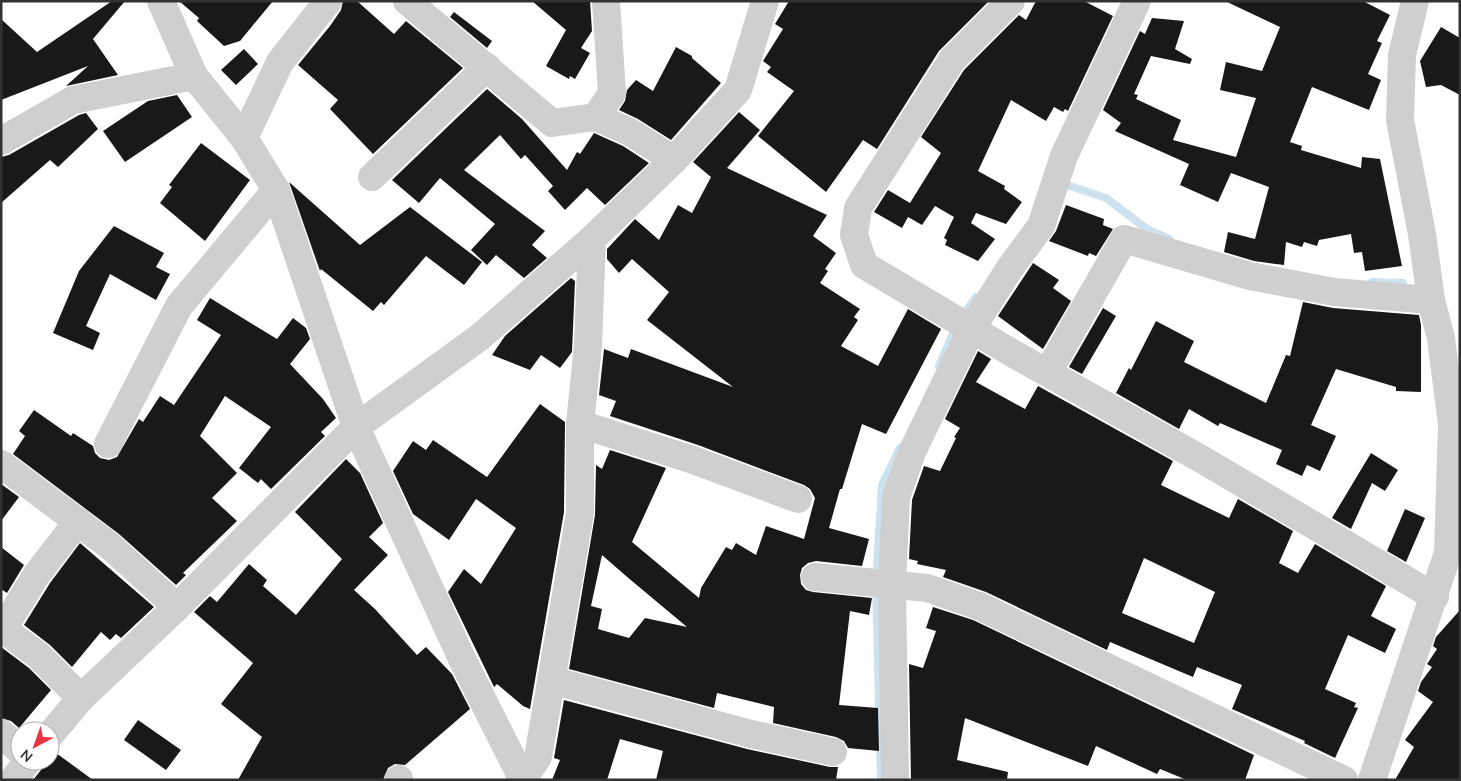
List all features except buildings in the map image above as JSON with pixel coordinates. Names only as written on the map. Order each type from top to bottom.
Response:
[{"type":"street","points":[[162,1],[194,76],[244,138],[276,190],[356,428],[462,659],[523,779],[538,757],[580,513],[580,424],[588,345],[592,239]]},
{"type":"street","points":[[244,138],[280,62],[328,1]]},
{"type":"street","points":[[407,1],[552,123],[596,118],[630,132],[674,160]]},
{"type":"street","points":[[596,118],[612,93],[606,1]]},
{"type":"street","points":[[60,723],[81,698],[177,607],[356,428],[480,336],[592,239],[674,160],[738,90],[765,1]]},
{"type":"street","points":[[1011,1],[952,60],[858,208],[854,235],[864,265],[1012,353],[1048,372],[1435,597]]},
{"type":"street","points":[[895,780],[892,585],[896,497],[912,452],[972,328],[1010,268],[1041,226],[1064,156],[1137,1]]},
{"type":"street","points":[[1372,780],[1435,597],[1454,558],[1452,425],[1441,338],[1431,300],[1422,234],[1400,120],[1402,55],[1415,1]]},
{"type":"street","points":[[372,177],[487,67]]},
{"type":"street","points":[[1,141],[73,100],[194,76]]},
{"type":"street","points":[[108,444],[179,306],[276,190]]},
{"type":"street","points":[[1048,372],[1124,240],[1250,276],[1334,292],[1431,300]]},
{"type":"street","points":[[580,424],[693,460],[798,499]]},
{"type":"street","points":[[1,464],[78,521],[177,607]]},
{"type":"street","points":[[78,521],[37,574],[3,629],[39,656],[81,698]]},
{"type":"street","points":[[815,577],[927,588],[979,606],[1344,780]]},
{"type":"street","points":[[551,680],[751,734],[833,752]]},
{"type":"waterway","points":[[1061,183],[1106,198],[1147,229],[1169,239]]},
{"type":"waterway","points":[[1372,282],[1403,283]]},
{"type":"waterway","points":[[939,366],[957,324],[976,297]]},
{"type":"waterway","points":[[881,780],[876,584],[882,485],[900,448]]}]
